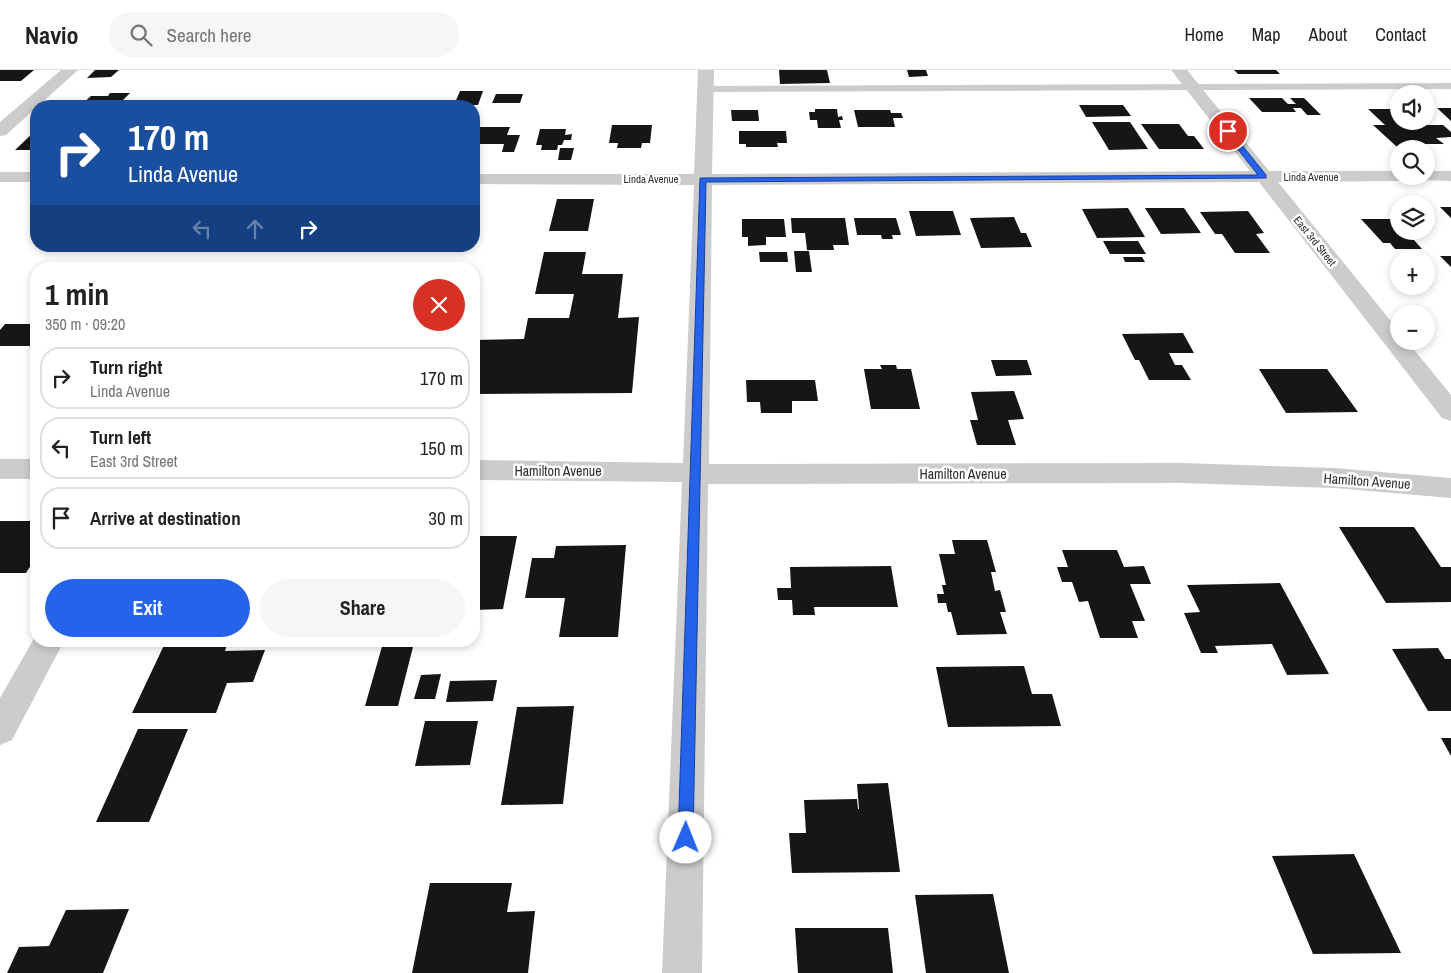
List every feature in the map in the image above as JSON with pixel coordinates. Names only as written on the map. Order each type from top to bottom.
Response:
[{"type":"street","points":[[36,100],[70,70]]},
{"type":"street","name":"East 3rd Street","points":[[1179,70],[1451,412]]},
{"type":"street","points":[[682,973],[706,80]]},
{"type":"street","points":[[0,131],[30,105]]},
{"type":"street","name":"Linda Avenue","points":[[480,179],[702,180],[1390,176]]},
{"type":"street","points":[[1435,176],[1451,176]]},
{"type":"street","points":[[0,177],[30,177]]},
{"type":"street","points":[[0,469],[30,469]]},
{"type":"street","name":"Hamilton Avenue","points":[[480,470],[731,474],[1182,473],[1334,478],[1451,488]]},
{"type":"street","points":[[0,728],[46,647]]},
{"type":"lane","points":[[706,80],[1192,86],[1451,86]]},
{"type":"building","points":[[0,70],[34,70],[21,81],[0,81]]},
{"type":"building","points":[[95,70],[119,70],[111,77],[87,78]]},
{"type":"building","points":[[779,70],[827,70],[830,83],[780,84]]},
{"type":"building","points":[[907,70],[926,70],[928,76],[909,77]]},
{"type":"building","points":[[1234,70],[1276,70],[1280,74],[1238,74]]},
{"type":"building","points":[[460,91],[483,91],[480,100],[456,100]]},
{"type":"building","points":[[110,93],[130,93],[123,100],[87,100],[91,96],[108,96]]},
{"type":"building","points":[[496,94],[523,94],[520,103],[492,103]]},
{"type":"building","points":[[1249,98],[1282,98],[1288,104],[1296,104],[1290,98],[1304,98],[1321,115],[1307,115],[1301,108],[1293,108],[1296,112],[1262,112]]},
{"type":"building","points":[[1079,105],[1123,105],[1131,116],[1086,117]]},
{"type":"building","points":[[1437,108],[1451,108],[1451,121]]},
{"type":"building","points":[[815,109],[837,109],[838,117],[842,116],[843,120],[839,120],[841,128],[818,128],[817,120],[810,120],[809,112],[815,112]]},
{"type":"building","points":[[1368,109],[1390,109],[1390,130],[1435,130],[1435,125],[1443,125],[1451,132],[1451,137],[1436,138],[1444,144],[1435,144],[1435,140],[1390,141],[1373,125],[1385,125]]},
{"type":"building","points":[[731,110],[758,110],[759,121],[732,121]]},
{"type":"building","points":[[854,110],[890,110],[891,113],[901,113],[903,118],[893,118],[895,127],[858,127]]},
{"type":"building","points":[[1092,122],[1130,122],[1148,149],[1109,150]]},
{"type":"building","points":[[1141,124],[1179,124],[1188,136],[1194,136],[1204,149],[1159,149]]},
{"type":"building","points":[[612,125],[652,125],[650,143],[642,143],[641,148],[617,148],[618,143],[609,143]]},
{"type":"building","points":[[480,127],[510,127],[507,135],[520,135],[514,152],[502,152],[504,144],[480,144]]},
{"type":"building","points":[[540,129],[566,129],[565,135],[572,134],[571,140],[564,140],[562,145],[558,145],[557,150],[541,150],[542,145],[536,145]]},
{"type":"building","points":[[739,131],[786,131],[787,143],[777,143],[778,147],[746,147],[746,144],[739,144]]},
{"type":"building","points":[[30,136],[30,150],[15,150]]},
{"type":"building","points":[[560,148],[574,148],[571,160],[558,160]]},
{"type":"building","points":[[557,199],[594,199],[588,231],[549,231]]},
{"type":"building","points":[[1440,207],[1451,207],[1451,218]]},
{"type":"building","points":[[1128,208],[1145,237],[1097,238],[1082,209]]},
{"type":"building","points":[[1145,208],[1184,208],[1201,233],[1161,234]]},
{"type":"building","points":[[909,211],[953,211],[961,235],[916,236]]},
{"type":"building","points":[[1248,211],[1264,233],[1256,234],[1270,253],[1235,253],[1222,234],[1215,234],[1200,212]]},
{"type":"building","points":[[1014,217],[1021,233],[1026,233],[1032,247],[981,248],[970,218]]},
{"type":"building","points":[[791,218],[845,218],[849,245],[833,245],[834,250],[807,250],[805,233],[792,233]]},
{"type":"building","points":[[854,218],[896,218],[901,235],[892,235],[893,239],[882,239],[881,235],[857,235]]},
{"type":"building","points":[[742,219],[784,219],[786,237],[766,237],[766,245],[748,246],[748,237],[742,237]]},
{"type":"building","points":[[1361,219],[1390,219],[1390,240],[1414,240],[1422,249],[1395,249],[1390,243],[1383,243]]},
{"type":"building","points":[[1103,241],[1138,241],[1146,254],[1110,254]]},
{"type":"building","points":[[794,251],[809,251],[812,272],[796,272]]},
{"type":"building","points":[[544,252],[586,252],[582,274],[623,274],[618,318],[639,317],[632,393],[480,394],[480,340],[524,339],[528,318],[569,318],[574,294],[535,294]]},
{"type":"building","points":[[759,252],[787,252],[788,262],[760,262]]},
{"type":"building","points":[[1440,256],[1451,256],[1451,267]]},
{"type":"building","points":[[1123,257],[1142,257],[1145,262],[1125,262]]},
{"type":"building","points":[[5,324],[30,324],[30,346],[0,346],[0,330]]},
{"type":"building","points":[[1183,333],[1194,353],[1169,353],[1175,365],[1182,365],[1191,380],[1149,380],[1139,360],[1135,360],[1122,334]]},
{"type":"building","points":[[991,360],[1027,360],[1032,375],[996,376]]},
{"type":"building","points":[[880,365],[896,365],[897,369],[911,369],[920,409],[871,409],[864,369],[882,369]]},
{"type":"building","points":[[1259,369],[1327,369],[1358,412],[1286,413]]},
{"type":"building","points":[[746,380],[815,380],[818,401],[792,401],[792,413],[761,413],[760,402],[747,402]]},
{"type":"building","points":[[1014,391],[1024,419],[1008,420],[1016,445],[977,445],[970,420],[978,420],[971,392]]},
{"type":"building","points":[[0,521],[30,521],[30,567],[26,573],[0,573]]},
{"type":"building","points":[[1339,527],[1414,527],[1441,567],[1451,567],[1451,602],[1386,603]]},
{"type":"building","points":[[480,536],[517,536],[503,609],[480,610]]},
{"type":"building","points":[[952,540],[987,540],[996,572],[991,572],[995,591],[1000,590],[1006,612],[1000,612],[1007,634],[957,635],[951,612],[948,612],[946,603],[938,603],[937,594],[944,594],[942,585],[946,585],[939,554],[955,554]]},
{"type":"building","points":[[626,545],[618,637],[559,637],[565,598],[525,598],[532,558],[554,558],[556,546]]},
{"type":"building","points":[[1062,550],[1117,550],[1124,567],[1144,566],[1151,584],[1130,584],[1145,621],[1132,621],[1138,638],[1100,638],[1088,601],[1079,602],[1072,582],[1062,582],[1057,567],[1068,567]]},
{"type":"building","points":[[891,566],[898,607],[814,607],[815,615],[793,615],[792,600],[778,600],[777,588],[791,588],[790,567]]},
{"type":"building","points":[[1280,583],[1329,674],[1287,675],[1272,644],[1215,646],[1218,653],[1201,653],[1184,613],[1200,612],[1187,585]]},
{"type":"building","points":[[163,647],[226,647],[225,651],[265,650],[253,682],[227,683],[216,713],[132,713]]},
{"type":"building","points":[[382,647],[413,647],[398,706],[365,706]]},
{"type":"building","points":[[1438,648],[1445,659],[1451,659],[1451,711],[1428,711],[1392,649]]},
{"type":"building","points":[[1024,666],[1032,694],[1052,694],[1061,726],[948,727],[936,667]]},
{"type":"building","points":[[441,674],[435,699],[414,699],[421,675]]},
{"type":"building","points":[[497,680],[493,701],[446,702],[450,681]]},
{"type":"building","points":[[574,706],[563,804],[501,805],[517,707]]},
{"type":"building","points":[[425,721],[478,721],[470,765],[415,766]]},
{"type":"building","points":[[138,729],[188,729],[149,822],[96,822]]},
{"type":"building","points":[[1441,738],[1451,738],[1451,756]]},
{"type":"building","points":[[888,783],[900,872],[792,873],[789,833],[806,833],[804,800],[857,799],[859,809],[857,784]]},
{"type":"building","points":[[1354,854],[1401,953],[1313,954],[1272,856]]},
{"type":"building","points":[[430,883],[512,883],[507,912],[535,911],[528,973],[412,973]]},
{"type":"building","points":[[993,894],[1009,973],[926,973],[915,895]]},
{"type":"building","points":[[129,909],[103,973],[7,973],[19,947],[49,946],[66,910]]},
{"type":"building","points":[[795,928],[888,928],[893,973],[798,973]]},
{"type":"route","points":[[686,838],[702,180],[1264,177],[1228,131]]}]
